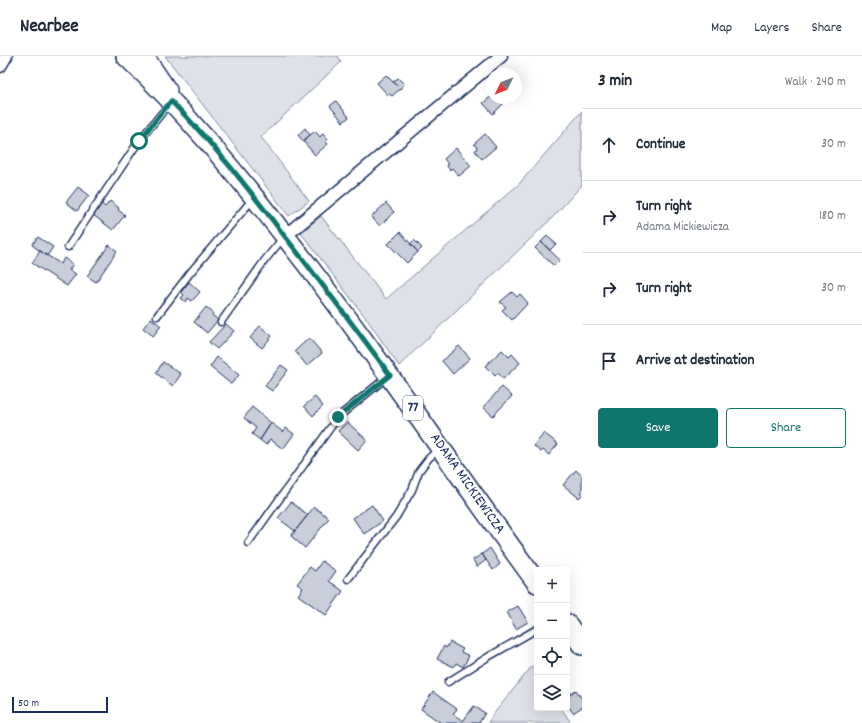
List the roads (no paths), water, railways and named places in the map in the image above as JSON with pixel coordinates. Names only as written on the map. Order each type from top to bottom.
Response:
[{"type":"main road","name":"ADAMA MICKIEWICZA","points":[[126,56],[173,99],[255,197],[343,311],[390,375],[534,579]]},
{"type":"main road","points":[[570,628],[582,645]]},
{"type":"street","points":[[0,66],[6,56]]},
{"type":"street","name":"ADAMA MICKIEWICZA","points":[[146,56],[173,99]]},
{"type":"street","points":[[285,236],[501,56]]},
{"type":"lane","points":[[68,247],[139,141],[173,99]]},
{"type":"lane","points":[[157,316],[190,273],[255,197]]},
{"type":"lane","points":[[221,322],[268,256],[285,236]]},
{"type":"lane","points":[[248,542],[338,417],[390,375]]},
{"type":"lane","points":[[348,579],[396,517],[412,490],[419,470],[441,447]]},
{"type":"lane","points":[[448,682],[534,631]]}]
